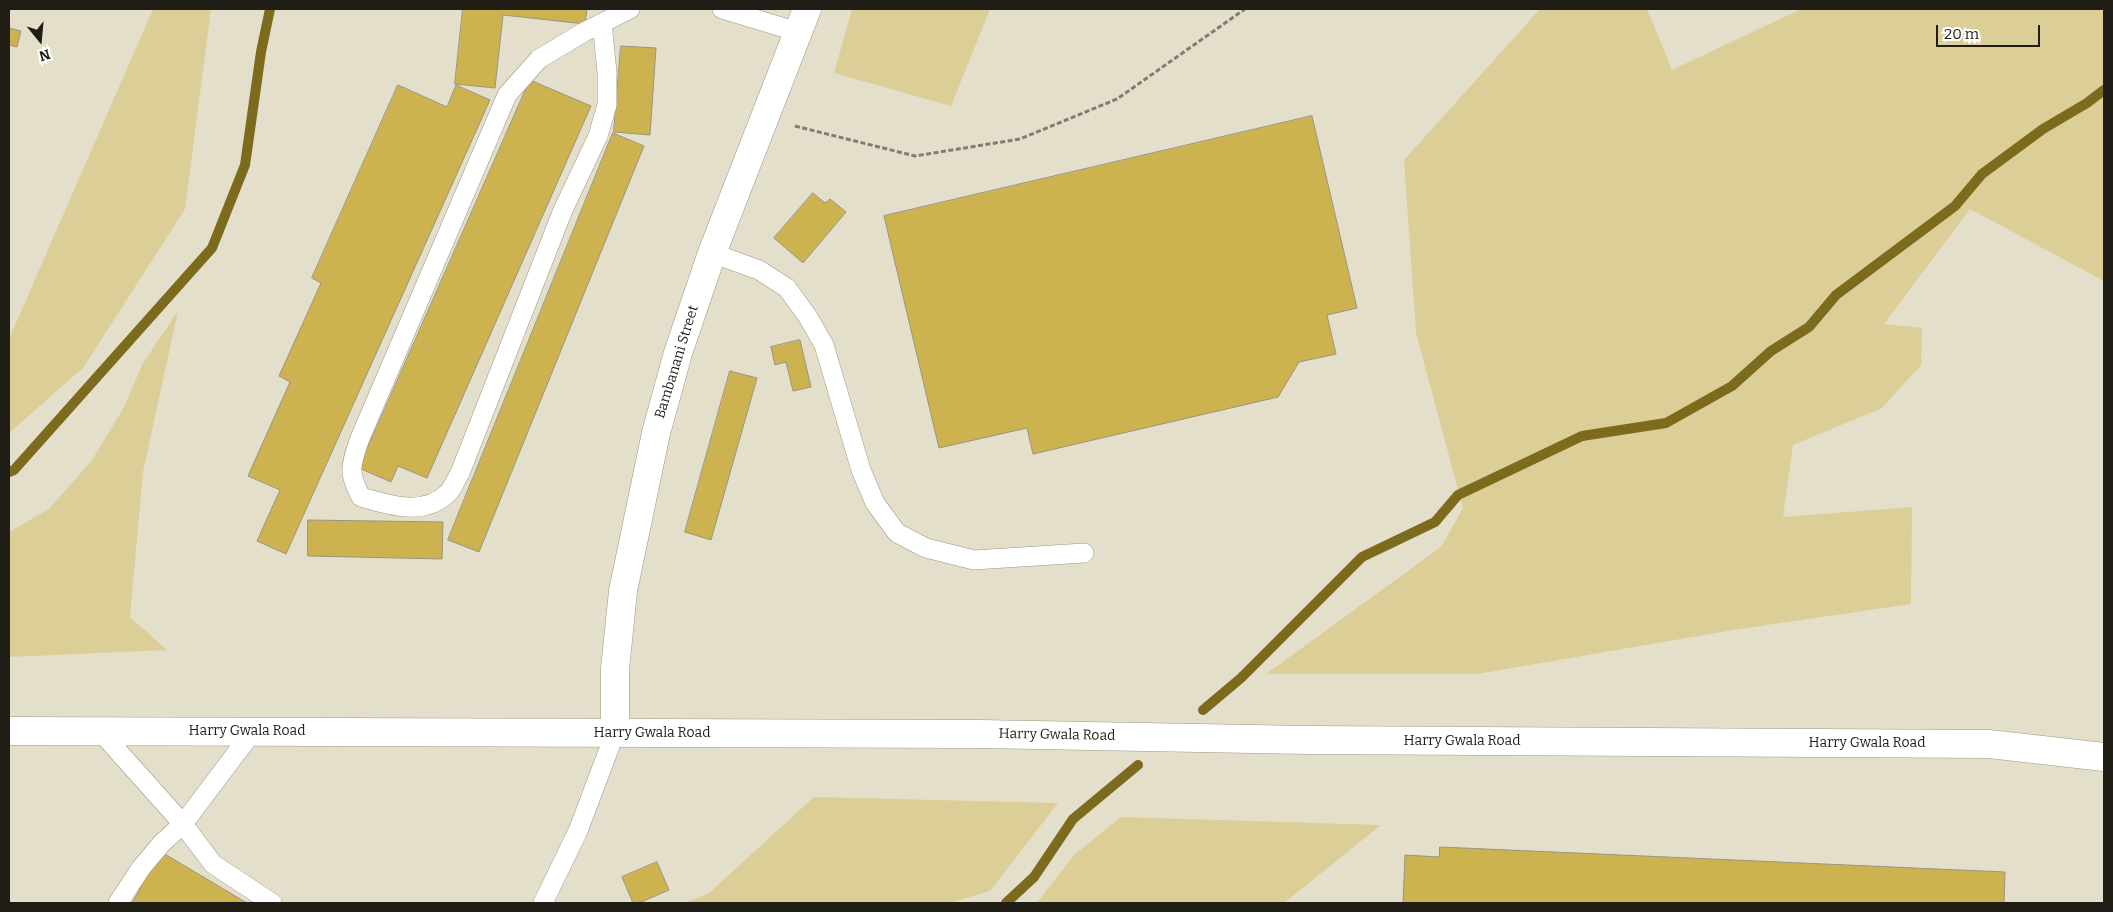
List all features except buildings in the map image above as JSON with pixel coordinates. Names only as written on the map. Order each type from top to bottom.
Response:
[{"type":"main road","name":"Bambanani Street","points":[[615,733],[615,669],[624,590],[656,433],[678,353],[712,253],[802,20]]},
{"type":"main road","name":"Harry Gwala Road","points":[[9,730],[980,734],[1307,740],[1989,744],[2104,757]]},
{"type":"lane","points":[[602,23],[607,72],[607,105],[598,136],[563,210],[460,473],[448,493],[430,505],[399,508],[361,497],[352,479],[352,462],[462,197],[507,95],[539,59],[602,23],[630,9]]},
{"type":"lane","points":[[722,9],[802,20]]},
{"type":"lane","points":[[712,253],[759,270],[788,288],[808,317],[824,345],[861,470],[874,503],[897,533],[926,548],[974,560],[1084,553]]},
{"type":"lane","points":[[100,731],[183,824],[213,864],[263,901]]},
{"type":"lane","points":[[124,901],[141,868],[162,843],[183,824],[254,731]]},
{"type":"lane","points":[[543,903],[578,831],[615,733]]},
{"type":"path","points":[[764,118],[915,156],[1020,138],[1116,99],[1245,9]]},
{"type":"shaded area","points":[[153,9],[211,9],[185,209],[83,368],[9,433],[9,339]]},
{"type":"shaded area","points":[[852,9],[990,9],[951,106],[834,73]]},
{"type":"shaded area","points":[[1540,9],[1647,9],[1672,70],[1801,9],[2104,9],[2104,281],[1970,209],[1884,324],[1922,328],[1921,365],[1882,408],[1793,445],[1783,517],[1912,507],[1911,604],[1733,630],[1477,674],[1266,674],[1441,547],[1463,508],[1416,333],[1404,160]]},
{"type":"shaded area","points":[[178,311],[143,472],[130,617],[167,650],[9,657],[9,532],[49,509],[92,460],[123,409],[143,363]]},
{"type":"shaded area","points":[[814,797],[1058,803],[990,891],[950,903],[685,903],[709,893]]},
{"type":"shaded area","points":[[1121,817],[1381,825],[1284,903],[1037,903],[1074,855]]},
{"type":"waterway","points":[[9,472],[14,470],[212,248],[245,165],[261,52],[270,9]]},
{"type":"waterway","points":[[1203,710],[1241,678],[1362,557],[1435,522],[1458,495],[1582,436],[1666,423],[1732,386],[1771,351],[1809,327],[1836,295],[1955,206],[1982,174],[2043,129],[2087,103],[2104,90]]},
{"type":"waterway","points":[[1006,903],[1034,877],[1073,819],[1138,765]]}]
